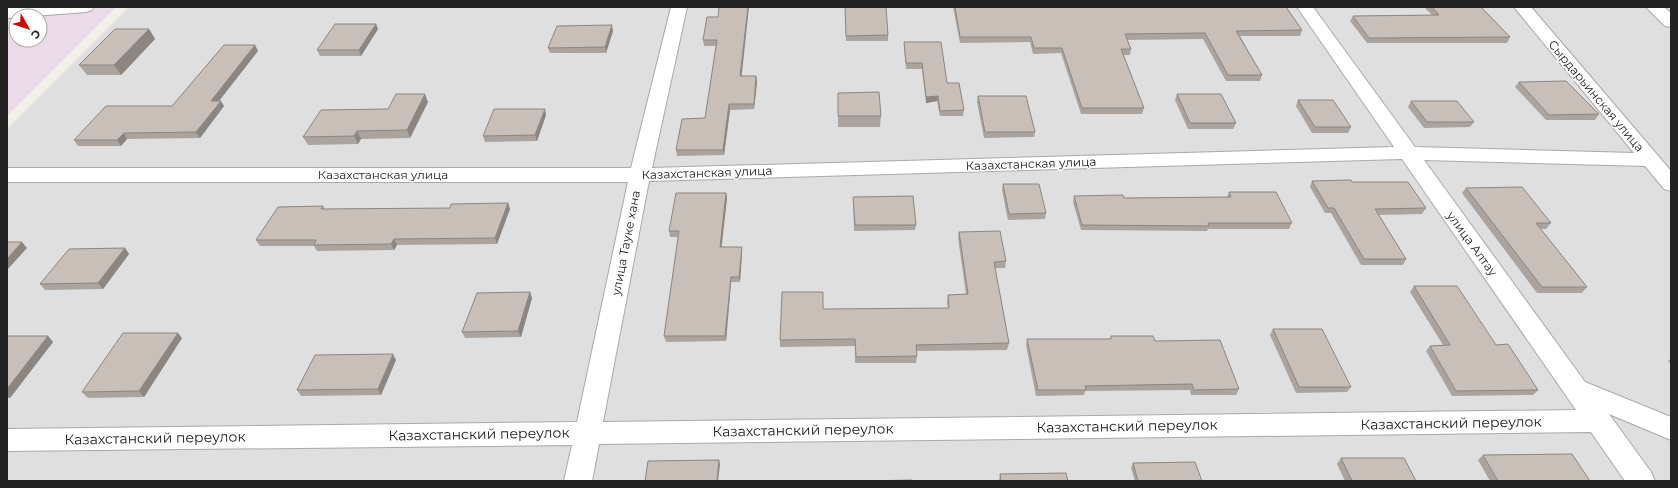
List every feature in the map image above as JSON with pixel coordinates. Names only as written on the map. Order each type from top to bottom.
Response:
[{"type":"street","points":[[7,12],[86,7]]},
{"type":"street","name":"улица Тауке хана","points":[[578,481],[640,175],[679,7]]},
{"type":"street","name":"улица Алтау","points":[[1305,7],[1407,153],[1641,481]]},
{"type":"street","name":"Сырдарьинская улица","points":[[1522,7],[1649,160],[1671,184]]},
{"type":"street","points":[[1654,7],[1671,22]]},
{"type":"street","name":"Казахстанская улица","points":[[7,175],[640,175],[1407,153],[1649,160]]},
{"type":"street","points":[[1576,389],[1671,429]]},
{"type":"street","name":"Казахстанский переулок","points":[[7,440],[1598,421]]},
{"type":"shaded area","points":[[7,7],[116,7],[7,116]]},
{"type":"shaded area","points":[[129,7],[1671,7],[1671,481],[7,481],[7,129]]},
{"type":"building","points":[[719,7],[748,7],[740,76],[756,76],[754,104],[729,104],[723,150],[676,150],[682,119],[705,118],[717,40],[703,40],[707,17],[718,17]]},
{"type":"building","points":[[845,7],[886,7],[888,35],[846,36]]},
{"type":"building","points":[[955,7],[1286,7],[1302,30],[1236,31],[1262,75],[1228,75],[1205,33],[1125,34],[1131,49],[1121,49],[1144,108],[1082,108],[1062,48],[1034,48],[1031,37],[960,37]]},
{"type":"building","points":[[1432,7],[1481,7],[1510,37],[1369,38],[1353,16],[1439,15]]},
{"type":"building","points":[[335,24],[376,24],[359,50],[317,50]]},
{"type":"building","points":[[612,25],[605,47],[548,48],[557,26]]},
{"type":"building","points":[[115,29],[149,29],[114,65],[79,65]]},
{"type":"building","points":[[904,42],[941,42],[947,83],[959,83],[964,110],[940,111],[938,96],[926,97],[922,63],[906,63]]},
{"type":"building","points":[[224,45],[255,45],[211,101],[221,101],[196,132],[124,133],[117,140],[74,140],[106,106],[172,106]]},
{"type":"building","points":[[1566,81],[1599,114],[1549,115],[1519,82]]},
{"type":"building","points":[[879,92],[881,116],[838,116],[838,93]]},
{"type":"building","points":[[396,94],[425,94],[407,130],[357,131],[354,136],[303,137],[321,110],[388,109]]},
{"type":"building","points":[[1177,94],[1221,94],[1236,123],[1190,123]]},
{"type":"building","points":[[978,96],[1026,96],[1035,132],[985,132]]},
{"type":"building","points":[[1298,100],[1333,100],[1351,127],[1315,127]]},
{"type":"building","points":[[1411,101],[1457,101],[1474,122],[1427,122]]},
{"type":"building","points":[[494,109],[545,109],[535,135],[483,136]]},
{"type":"building","points":[[1351,180],[1352,182],[1408,182],[1426,208],[1375,209],[1406,259],[1364,259],[1334,208],[1328,208],[1312,181]]},
{"type":"building","points":[[1003,184],[1039,184],[1046,213],[1009,214]]},
{"type":"building","points":[[1522,187],[1551,223],[1536,223],[1587,287],[1542,287],[1466,188]]},
{"type":"building","points":[[1229,192],[1276,192],[1292,223],[1208,223],[1209,226],[1082,225],[1074,196],[1123,195],[1124,198],[1231,197]]},
{"type":"building","points":[[676,193],[726,193],[720,247],[742,247],[739,277],[731,277],[725,336],[664,336],[679,231],[669,231]]},
{"type":"building","points":[[913,196],[916,225],[855,225],[853,197]]},
{"type":"building","points":[[508,203],[495,238],[394,239],[391,244],[314,245],[316,240],[256,240],[278,207],[323,206],[321,209],[450,208],[451,204]]},
{"type":"building","points":[[1000,231],[1006,261],[994,262],[1009,343],[916,345],[917,356],[856,357],[855,339],[780,340],[782,292],[823,292],[823,309],[949,308],[948,295],[968,294],[959,232]]},
{"type":"building","points":[[7,242],[22,242],[7,259]]},
{"type":"building","points":[[125,248],[98,283],[40,284],[69,249]]},
{"type":"building","points":[[1414,286],[1457,286],[1496,345],[1508,344],[1538,390],[1456,391],[1430,346],[1450,345]]},
{"type":"building","points":[[530,292],[518,331],[462,332],[477,293]]},
{"type":"building","points":[[1273,329],[1322,329],[1351,387],[1299,387]]},
{"type":"building","points":[[123,333],[178,333],[139,391],[82,392]]},
{"type":"building","points":[[7,336],[48,336],[7,389]]},
{"type":"building","points":[[1111,336],[1153,336],[1155,341],[1220,340],[1239,389],[1194,390],[1192,384],[1085,386],[1086,390],[1038,390],[1027,339],[1111,339]]},
{"type":"building","points":[[393,354],[378,389],[297,390],[315,355]]},
{"type":"building","points":[[1572,454],[1590,481],[1498,481],[1483,455]]},
{"type":"building","points":[[1341,458],[1404,458],[1416,481],[1352,481]]},
{"type":"building","points":[[719,460],[717,481],[645,481],[648,461]]},
{"type":"building","points":[[1195,462],[1202,481],[1138,481],[1133,463]]},
{"type":"building","points":[[1066,473],[1068,481],[1001,481],[1000,474]]},
{"type":"building","points":[[912,480],[912,481],[863,481]]}]
